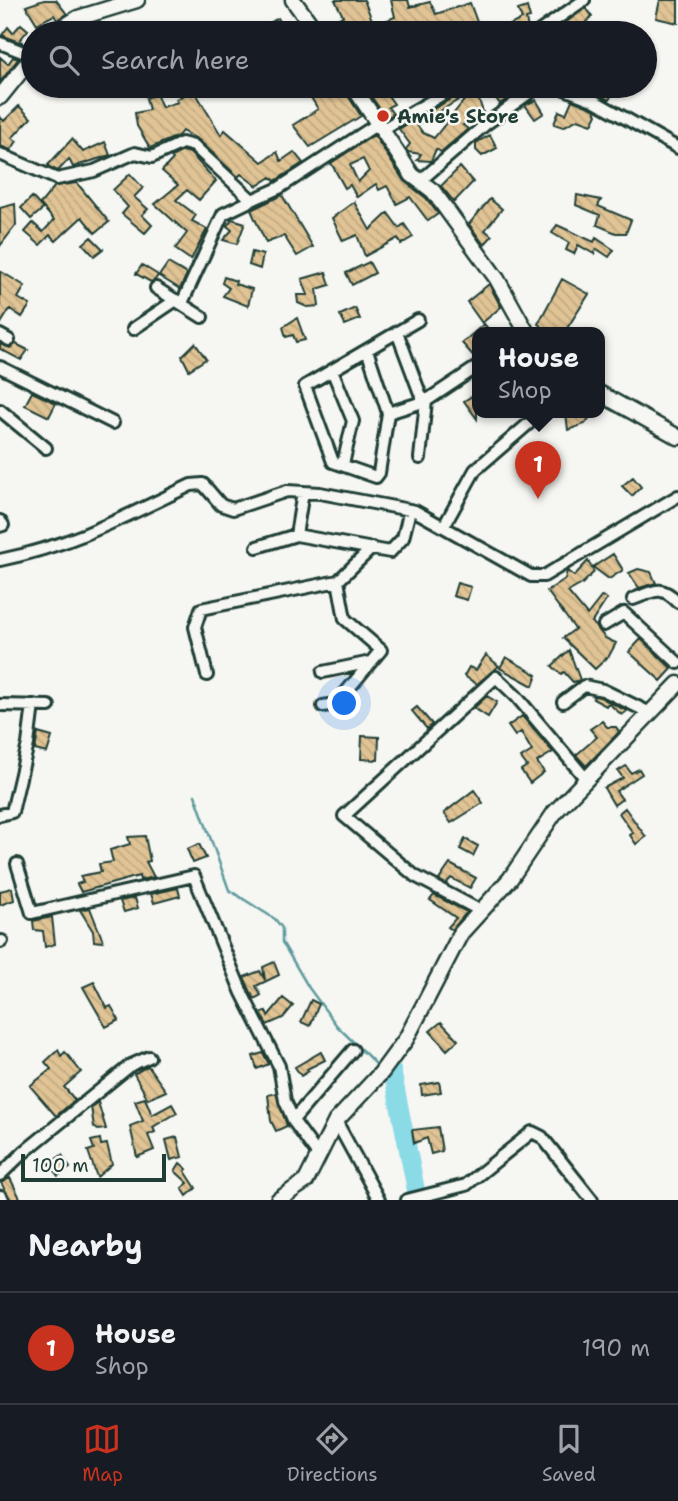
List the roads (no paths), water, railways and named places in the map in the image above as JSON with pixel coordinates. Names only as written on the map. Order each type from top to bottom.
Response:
[{"type":"street","points":[[73,21],[136,0]]},
{"type":"street","points":[[554,21],[584,0]]},
{"type":"street","points":[[298,2],[310,21]]},
{"type":"street","points":[[0,43],[21,51]]},
{"type":"street","points":[[0,97],[21,71]]},
{"type":"street","points":[[362,98],[412,174],[433,191],[497,279],[524,327]]},
{"type":"street","points":[[133,329],[179,301],[223,214],[279,188],[381,126],[434,98]]},
{"type":"street","points":[[420,181],[486,124],[522,98]]},
{"type":"street","points":[[588,98],[678,148]]},
{"type":"street","points":[[0,154],[57,179],[94,171],[135,153],[152,157],[182,143],[194,146],[252,200]]},
{"type":"street","points":[[156,288],[202,317]]},
{"type":"street","points":[[367,350],[388,413],[379,473],[376,477],[333,462],[305,386],[418,320]]},
{"type":"street","points":[[397,332],[421,396],[426,401]]},
{"type":"street","points":[[0,367],[113,423]]},
{"type":"street","points":[[332,370],[353,421],[343,464]]},
{"type":"street","points":[[388,413],[426,401],[472,370]]},
{"type":"street","points":[[605,396],[678,437]]},
{"type":"street","points":[[420,457],[426,401]]},
{"type":"street","points":[[0,410],[46,448]]},
{"type":"street","points":[[444,526],[475,470],[535,418]]},
{"type":"street","points":[[0,561],[48,550],[76,540],[191,485],[203,484],[221,505],[233,509],[287,491],[410,510],[444,526],[531,576],[544,576],[678,496]]},
{"type":"street","points":[[296,535],[303,492]]},
{"type":"street","points":[[257,547],[296,535],[372,548],[394,549],[403,538],[410,510]]},
{"type":"street","points":[[0,521],[3,525],[0,526]]},
{"type":"street","points":[[207,676],[195,627],[201,609],[338,581],[372,548]]},
{"type":"street","points":[[323,705],[336,704],[381,650],[345,619],[338,581]]},
{"type":"street","points":[[633,599],[659,589],[678,602]]},
{"type":"street","points":[[604,625],[624,613],[678,663]]},
{"type":"street","points":[[323,672],[371,662]]},
{"type":"street","points":[[481,911],[415,876],[344,816],[496,677],[516,696],[586,779]]},
{"type":"street","points":[[278,1200],[306,1181],[335,1121],[381,1073],[406,1040],[452,946],[510,879],[555,812],[648,712],[678,684]]},
{"type":"street","points":[[563,702],[584,686],[603,690],[648,712]]},
{"type":"street","points":[[0,705],[49,706]]},
{"type":"street","points":[[0,815],[12,812],[28,744],[33,705]]},
{"type":"street","points":[[17,864],[32,913],[194,876],[242,993],[279,1066],[285,1101],[293,1120],[318,1155]]},
{"type":"street","points":[[293,1120],[352,1050]]},
{"type":"street","points":[[0,1175],[24,1152],[131,1065],[149,1057]]},
{"type":"street","points":[[335,1121],[379,1200]]},
{"type":"street","points":[[407,1200],[460,1188],[532,1132],[542,1137],[592,1200]]},
{"type":"waterway","points":[[195,795],[229,890],[275,919],[282,928],[282,942],[309,988],[337,1026],[378,1066]]},
{"type":"waterway","points":[[392,1070],[418,1200]]},
{"type":"place","name":"Amie's Store","points":[[383,116]]},
{"type":"place","name":"House","points":[[538,499]]}]
